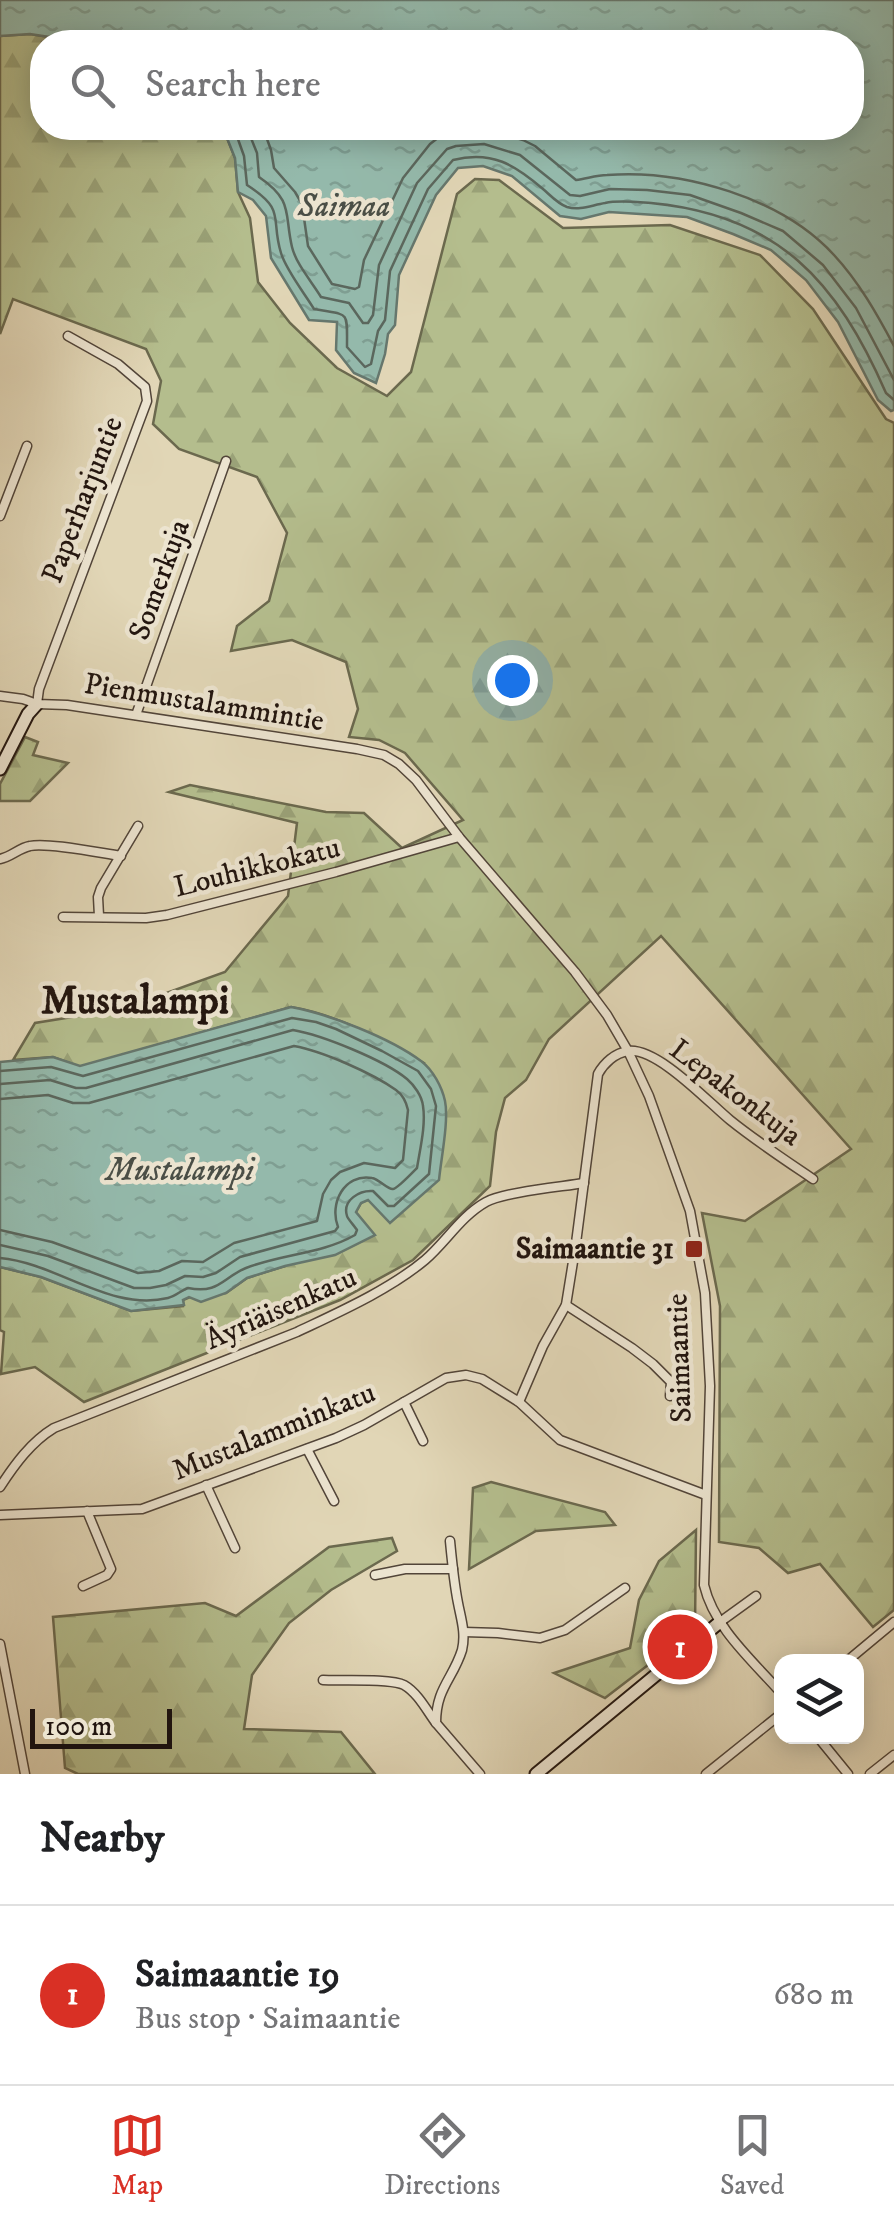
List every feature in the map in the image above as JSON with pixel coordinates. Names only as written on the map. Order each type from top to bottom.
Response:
[{"type":"street","name":"Paperharjuntie","points":[[0,769],[37,704],[38,689],[147,401],[145,386],[118,364],[68,336]]},
{"type":"street","points":[[0,516],[26,446]]},
{"type":"street","name":"Somerkuja","points":[[136,715],[226,461]]},
{"type":"street","name":"Pienmustalammintie","points":[[0,696],[356,749],[384,755],[399,764]]},
{"type":"street","name":"Saimaantie","points":[[399,764],[575,972],[607,1015],[649,1096],[690,1210],[696,1241],[710,1386],[704,1585],[720,1622]]},
{"type":"street","points":[[98,916],[101,888],[138,826]]},
{"type":"street","name":"Louhikkokatu","points":[[62,917],[146,918],[184,911],[459,837]]},
{"type":"street","points":[[0,859],[26,846],[40,845],[121,856]]},
{"type":"street","points":[[519,1402],[566,1305],[598,1074],[604,1063],[628,1051]]},
{"type":"street","name":"Lepakonkuja","points":[[628,1051],[660,1062],[729,1119],[813,1179]]},
{"type":"street","name":"Äyriäisenkatu","points":[[0,1487],[40,1436],[333,1315],[424,1260],[471,1212],[490,1200],[584,1183]]},
{"type":"street","points":[[566,1305],[653,1364],[670,1382],[670,1396]]},
{"type":"street","name":"Mustalamminkatu","points":[[0,1515],[142,1509],[306,1449],[364,1424],[446,1378],[466,1374],[482,1379],[519,1402],[560,1440],[706,1495]]},
{"type":"street","points":[[404,1402],[423,1441]]},
{"type":"street","points":[[306,1449],[334,1502]]},
{"type":"street","points":[[206,1486],[235,1548]]},
{"type":"street","points":[[83,1586],[106,1576],[112,1569],[87,1512]]},
{"type":"street","points":[[436,1723],[441,1690],[454,1669],[464,1632],[450,1541]]},
{"type":"street","points":[[375,1575],[404,1569],[453,1569]]},
{"type":"street","points":[[464,1632],[540,1638],[565,1630],[625,1588]]},
{"type":"street","points":[[536,1774],[756,1596]]},
{"type":"street","points":[[720,1622],[774,1685]]},
{"type":"street","points":[[856,1654],[894,1622]]},
{"type":"street","points":[[0,1644],[25,1774]]},
{"type":"street","points":[[323,1680],[404,1684],[480,1774]]},
{"type":"street","points":[[706,1774],[774,1719]]},
{"type":"street","points":[[824,1744],[848,1774]]},
{"type":"street","points":[[870,1774],[894,1755]]},
{"type":"green space","points":[[30,34],[30,140],[228,140],[235,158],[238,192],[250,218],[258,282],[290,323],[337,368],[387,396],[411,372],[457,194],[475,179],[499,180],[563,228],[670,225],[760,255],[813,309],[886,419],[894,423],[894,1610],[873,1627],[820,1564],[788,1573],[759,1548],[719,1542],[720,1306],[702,1213],[745,1221],[851,1149],[661,936],[549,1039],[526,1080],[505,1098],[496,1132],[490,1186],[413,1260],[340,1300],[84,1402],[35,1367],[1,1374],[4,1332],[0,1330],[0,1267],[41,1277],[131,1311],[183,1306],[183,1300],[190,1297],[226,1293],[247,1278],[285,1266],[369,1199],[424,1063],[343,1022],[291,1007],[80,1067],[53,1057],[13,1060],[35,1023],[122,1009],[225,972],[288,896],[297,823],[169,792],[190,785],[326,812],[364,813],[402,848],[463,820],[405,753],[379,740],[349,737],[358,709],[346,662],[292,640],[231,651],[237,626],[269,601],[287,533],[257,477],[179,449],[153,424],[161,381],[146,349],[13,299],[0,334],[0,36]]},
{"type":"green space","points":[[25,737],[38,742],[33,755],[68,763],[30,801],[0,801],[0,784]]},
{"type":"green space","points":[[491,1482],[605,1512],[615,1525],[536,1531],[469,1569],[473,1488]]},
{"type":"green space","points":[[696,1530],[695,1629],[605,1698],[554,1673],[630,1648],[639,1600],[659,1561]]},
{"type":"green space","points":[[392,1538],[397,1551],[331,1590],[289,1623],[252,1675],[244,1729],[341,1732],[375,1774],[78,1774],[65,1768],[53,1617],[205,1603],[236,1616],[329,1547]]},
{"type":"water","name":"Saimaa","points":[[0,0],[894,0],[894,410],[878,400],[838,322],[806,280],[771,250],[687,217],[609,212],[581,219],[560,216],[512,176],[483,166],[458,168],[436,195],[399,275],[395,325],[388,334],[376,383],[354,373],[336,350],[337,322],[309,320],[271,258],[266,216],[253,200],[238,192],[235,158],[228,140],[864,140],[864,30],[30,30],[30,34],[0,36]]},
{"type":"water","name":"Mustalampi","points":[[291,1007],[359,1028],[408,1052],[429,1069],[442,1090],[446,1109],[439,1180],[390,1223],[368,1200],[361,1203],[356,1212],[375,1235],[335,1255],[247,1278],[226,1293],[201,1302],[189,1297],[183,1300],[184,1305],[131,1311],[41,1277],[0,1267],[0,1062],[53,1057],[80,1066]]},
{"type":"place","name":"Saimaantie 31","points":[[694,1249]]},
{"type":"place","name":"Saimaantie 19","points":[[680,1647]]},
{"type":"district","name":"Mustalampi","points":[[135,1002]]}]
